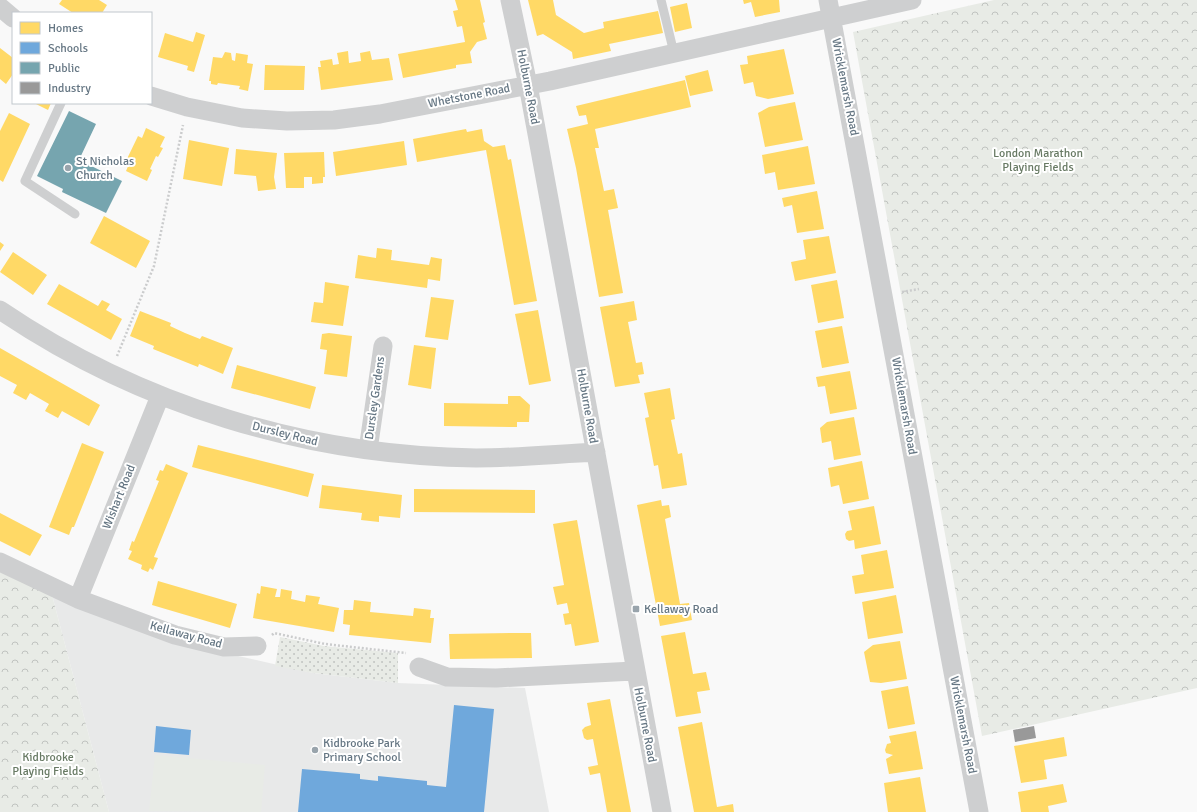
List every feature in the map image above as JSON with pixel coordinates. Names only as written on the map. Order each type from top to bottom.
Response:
[{"type":"street","name":"Holburne Road","points":[[510,0],[528,85],[596,452],[634,671],[662,812]]},
{"type":"street","name":"Wricklemarsh Road","points":[[828,0],[979,812]]},
{"type":"street","name":"Whetstone Road","points":[[152,96],[186,107],[242,118],[287,121],[334,120],[380,114],[528,85],[912,0]]},
{"type":"street","points":[[0,7],[12,17]]},
{"type":"street","name":"Dursley Road","points":[[0,310],[70,353],[110,374],[160,396],[210,414],[315,442],[415,455],[476,458],[534,457],[596,452]]},
{"type":"street","name":"Dursley Gardens","points":[[368,450],[383,346]]},
{"type":"street","name":"Wishart Road","points":[[78,599],[160,396]]},
{"type":"street","name":"Kellaway Road","points":[[0,562],[78,599],[175,635],[224,647],[257,646]]},
{"type":"street","points":[[420,667],[447,677],[496,678],[634,671]]},
{"type":"lane","points":[[662,0],[674,53]]},
{"type":"lane","points":[[61,104],[25,181],[75,214]]},
{"type":"path","points":[[110,374],[154,266],[186,107]]},
{"type":"path","points":[[898,293],[919,289]]},
{"type":"path","points":[[257,646],[274,633],[325,644],[405,652],[420,667]]},
{"type":"shaded area","name":"Kidbrooke Park Primary School","points":[[52,595],[173,641],[313,673],[398,683],[525,688],[549,812],[109,812]]},
{"type":"green space","name":"London Marathon Playing Fields","points":[[994,0],[1197,0],[1197,688],[982,736],[853,32]]},
{"type":"green space","name":"Kidbrooke Playing Fields","points":[[0,569],[52,595],[109,812],[0,812]]},
{"type":"green space","points":[[280,637],[324,646],[398,653],[398,683],[313,673],[275,666]]},
{"type":"green space","points":[[155,755],[265,765],[261,812],[149,811]]},
{"type":"building: Homes","points":[[62,0],[99,0],[107,5],[103,12],[71,12],[59,4]]},
{"type":"building: Homes","points":[[455,0],[480,0],[487,39],[477,42],[470,52],[472,63],[456,65],[456,68],[403,78],[398,54],[465,42],[462,26],[457,27],[453,11],[458,10]]},
{"type":"building: Homes","points":[[528,0],[553,0],[556,15],[584,33],[604,28],[603,22],[658,11],[663,33],[609,44],[611,51],[573,59],[572,52],[543,34],[537,36]]},
{"type":"building: Homes","points":[[743,0],[779,0],[780,12],[755,17],[751,2],[744,4]]},
{"type":"building: Homes","points":[[687,3],[692,28],[675,32],[670,7]]},
{"type":"building: Homes","points":[[196,32],[205,35],[194,72],[187,70],[188,66],[158,57],[165,33],[193,42]]},
{"type":"building: Homes","points":[[0,48],[12,57],[12,75],[6,84],[0,79]]},
{"type":"building: Homes","points":[[784,49],[794,94],[768,99],[756,96],[753,82],[744,84],[740,65],[748,64],[747,56]]},
{"type":"building: Homes","points":[[348,51],[349,63],[361,61],[360,53],[370,51],[372,60],[389,58],[393,80],[321,90],[318,67],[321,67],[320,61],[332,59],[333,65],[339,64],[337,53]]},
{"type":"building: Homes","points":[[225,52],[231,53],[232,60],[235,61],[236,53],[248,55],[247,63],[253,64],[248,91],[239,89],[240,86],[218,83],[217,85],[211,84],[211,81],[209,81],[213,57],[222,58]]},
{"type":"building: Homes","points":[[265,65],[305,66],[304,90],[264,90]]},
{"type":"building: Homes","points":[[708,70],[713,91],[690,96],[685,76]]},
{"type":"building: Homes","points":[[685,80],[691,107],[595,129],[599,148],[595,148],[604,191],[614,189],[618,208],[608,210],[623,293],[599,297],[576,168],[567,129],[588,124],[586,115],[579,116],[576,106]]},
{"type":"building: Homes","points":[[795,102],[803,140],[765,147],[758,113],[769,107]]},
{"type":"building: Homes","points":[[36,104],[51,104],[48,110]]},
{"type":"building: Homes","points":[[9,113],[30,124],[3,182],[0,180],[0,131]]},
{"type":"building: Homes","points":[[146,128],[165,137],[160,147],[163,148],[158,157],[156,156],[150,169],[152,170],[147,181],[126,171],[129,164],[125,163],[138,136],[142,138]]},
{"type":"building: Homes","points":[[466,129],[467,132],[482,129],[484,141],[493,147],[505,145],[508,160],[511,159],[537,301],[514,305],[486,150],[417,162],[413,139]]},
{"type":"building: Homes","points":[[189,140],[229,148],[222,186],[183,179]]},
{"type":"building: Homes","points":[[404,141],[407,165],[336,176],[333,152]]},
{"type":"building: Homes","points":[[808,146],[815,184],[778,190],[775,172],[765,174],[762,155]]},
{"type":"building: Homes","points":[[236,149],[277,153],[274,177],[276,189],[258,191],[256,176],[234,174]]},
{"type":"building: Homes","points":[[324,152],[325,177],[323,177],[323,183],[312,184],[312,177],[304,177],[304,188],[286,188],[284,153]]},
{"type":"building: Homes","points":[[817,191],[824,229],[797,233],[792,205],[784,207],[782,198]]},
{"type":"building: Homes","points":[[104,216],[150,241],[136,268],[90,243]]},
{"type":"building: Homes","points":[[829,236],[836,273],[795,281],[791,262],[806,259],[803,240]]},
{"type":"building: Homes","points":[[0,242],[4,245],[0,251]]},
{"type":"building: Homes","points":[[377,248],[392,250],[391,260],[429,265],[431,257],[442,259],[440,281],[428,279],[427,288],[355,278],[358,255],[376,258]]},
{"type":"building: Homes","points":[[13,252],[47,275],[33,295],[0,272]]},
{"type":"building: Homes","points":[[837,280],[844,318],[818,323],[811,285]]},
{"type":"building: Homes","points":[[325,282],[349,286],[343,326],[311,322],[314,302],[323,303]]},
{"type":"building: Homes","points":[[59,284],[98,306],[102,300],[110,304],[106,310],[122,319],[111,340],[47,304]]},
{"type":"building: Homes","points":[[431,297],[454,300],[448,340],[425,337]]},
{"type":"building: Homes","points":[[634,301],[637,320],[628,322],[636,363],[642,362],[644,374],[638,375],[640,383],[615,387],[600,307]]},
{"type":"building: Homes","points":[[538,310],[551,381],[529,385],[515,314]]},
{"type":"building: Homes","points":[[140,311],[171,323],[170,326],[200,339],[202,336],[233,348],[223,374],[199,364],[198,367],[153,349],[154,346],[130,336]]},
{"type":"building: Homes","points":[[842,326],[849,363],[822,368],[815,331]]},
{"type":"building: Homes","points":[[329,333],[352,336],[347,377],[324,374],[327,350],[320,349],[322,334]]},
{"type":"building: Homes","points":[[414,345],[436,348],[431,389],[408,385]]},
{"type":"building: Homes","points":[[0,348],[100,405],[89,426],[62,411],[58,418],[45,411],[49,404],[30,393],[26,400],[13,393],[17,385],[0,376]]},
{"type":"building: Homes","points":[[237,365],[316,387],[310,409],[231,388]]},
{"type":"building: Homes","points":[[850,371],[857,409],[830,414],[825,386],[818,387],[816,377]]},
{"type":"building: Homes","points":[[670,388],[675,419],[671,420],[678,454],[682,453],[687,485],[662,489],[658,465],[654,466],[645,418],[649,417],[644,393]]},
{"type":"building: Homes","points":[[508,396],[520,396],[530,405],[529,422],[517,422],[517,427],[444,426],[444,403],[508,404]]},
{"type":"building: Homes","points":[[854,417],[861,455],[834,460],[831,441],[822,443],[820,428],[827,422]]},
{"type":"building: Homes","points":[[82,443],[104,452],[74,527],[72,527],[69,535],[49,527]]},
{"type":"building: Homes","points":[[198,445],[314,474],[308,497],[192,467]]},
{"type":"building: Homes","points":[[862,461],[869,499],[843,504],[839,485],[831,487],[828,468]]},
{"type":"building: Homes","points":[[166,464],[188,473],[154,557],[158,558],[153,570],[150,568],[148,572],[141,569],[142,565],[128,559],[132,551],[129,550],[132,541],[134,542],[159,481],[156,480],[160,470],[163,471]]},
{"type":"building: Homes","points":[[322,485],[402,495],[400,518],[379,516],[379,522],[361,520],[362,513],[319,508]]},
{"type":"building: Homes","points":[[414,489],[535,490],[535,513],[414,512]]},
{"type":"building: Homes","points":[[661,500],[662,506],[669,505],[671,517],[665,519],[680,604],[689,603],[692,620],[660,626],[637,505]]},
{"type":"building: Homes","points":[[874,506],[881,544],[855,549],[854,540],[849,541],[846,539],[845,534],[847,531],[852,530],[848,511]]},
{"type":"building: Homes","points":[[0,513],[42,535],[30,556],[0,541]]},
{"type":"building: Homes","points":[[577,520],[599,642],[575,646],[571,624],[565,625],[563,614],[569,613],[567,603],[557,605],[553,587],[564,585],[553,524]]},
{"type":"building: Homes","points":[[887,550],[894,588],[855,594],[852,576],[864,574],[861,555]]},
{"type":"building: Homes","points":[[158,581],[237,604],[230,628],[152,605]]},
{"type":"building: Homes","points":[[261,586],[277,589],[275,597],[280,597],[281,589],[292,591],[291,599],[305,602],[306,595],[320,597],[318,604],[339,608],[334,632],[253,618],[257,593],[260,594]]},
{"type":"building: Homes","points":[[896,595],[903,633],[868,639],[862,602]]},
{"type":"building: Homes","points":[[354,600],[371,602],[370,612],[413,616],[414,608],[431,610],[430,618],[434,618],[431,643],[349,635],[350,625],[343,624],[344,610],[353,610]]},
{"type":"building: Homes","points":[[685,632],[693,674],[706,672],[710,690],[697,692],[701,713],[676,717],[661,636]]},
{"type":"building: Homes","points":[[531,633],[532,658],[450,659],[449,634]]},
{"type":"building: Homes","points":[[900,641],[907,679],[881,683],[870,682],[864,652],[873,645]]},
{"type":"building: Homes","points":[[908,686],[915,724],[888,729],[881,691]]},
{"type":"building: Homes","points":[[610,699],[631,812],[607,812],[600,773],[590,775],[588,767],[598,765],[593,739],[587,740],[584,738],[582,730],[591,725],[587,703]]},
{"type":"building: Homes","points":[[702,722],[717,807],[733,804],[734,812],[694,812],[678,727]]},
{"type":"building: Homes","points":[[916,731],[923,769],[889,774],[886,759],[893,755],[886,753],[885,750],[887,744],[891,743],[889,736]]},
{"type":"building: Homes","points":[[1064,737],[1067,756],[1044,760],[1047,779],[1021,783],[1014,746]]},
{"type":"building: Homes","points":[[920,777],[926,812],[888,812],[884,783]]},
{"type":"building: Homes","points":[[1063,784],[1067,802],[1048,806],[1049,812],[1021,812],[1018,792]]},
{"type":"building: Schools","points":[[454,705],[494,709],[484,812],[298,812],[302,769],[360,774],[360,779],[378,781],[378,776],[427,781],[427,785],[446,787]]},
{"type":"building: Schools","points":[[156,726],[191,730],[189,755],[154,752]]},
{"type":"building: Public","name":"St Nicholas Church","points":[[69,111],[96,124],[79,160],[122,181],[106,213],[62,192],[63,189],[37,176]]},
{"type":"building: Industry","points":[[1034,726],[1036,738],[1015,742],[1013,730]]},
{"type":"place","name":"St Nicholas Church","points":[[68,168]]},
{"type":"place","name":"Kellaway Road","points":[[636,609]]},
{"type":"place","name":"Kidbrooke Park Primary School","points":[[315,750]]}]
